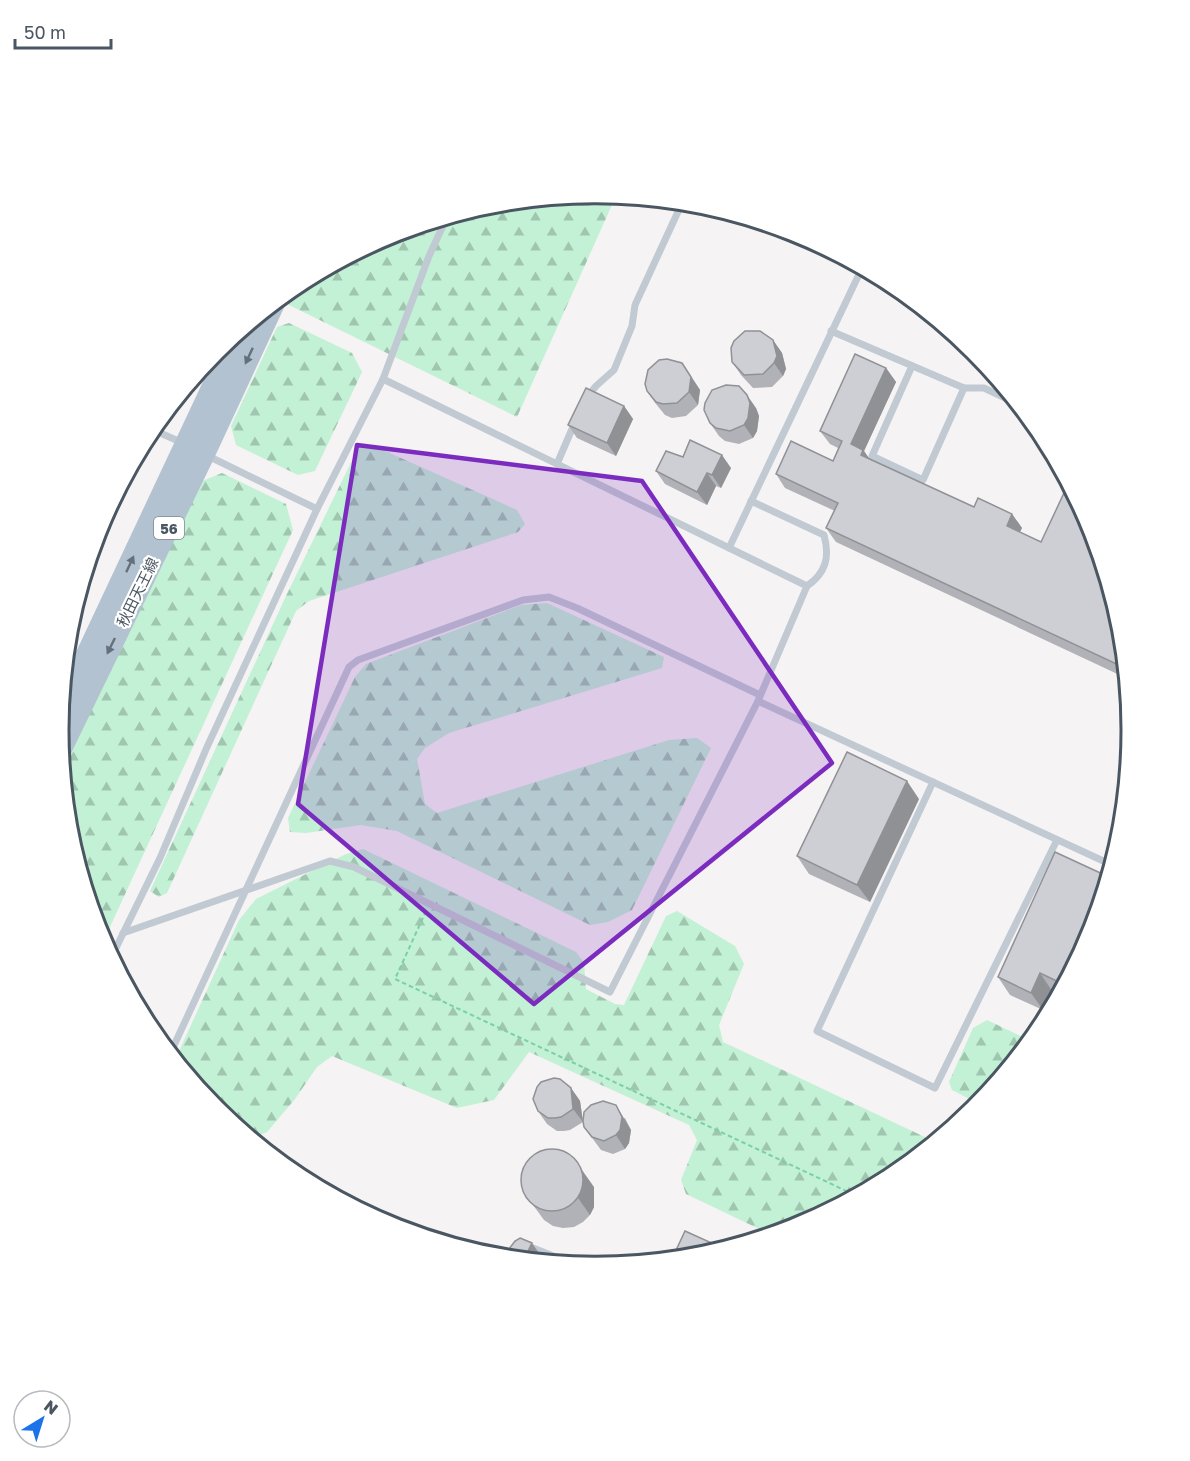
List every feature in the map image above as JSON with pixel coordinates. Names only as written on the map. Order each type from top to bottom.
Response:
[{"type":"main road","name":"秋田天王線","points":[[71,691],[195,449],[264,322]]},
{"type":"main road","name":"秋田天王線","points":[[69,731],[195,449],[231,351]]},
{"type":"lane","points":[[586,399],[596,386],[614,370],[632,326],[635,304],[678,211]]},
{"type":"lane","points":[[116,948],[160,858],[207,747],[317,509],[382,379],[429,256],[443,227]]},
{"type":"lane","points":[[729,548],[858,275]]},
{"type":"lane","points":[[831,331],[964,388],[984,388],[1000,395]]},
{"type":"lane","points":[[912,366],[872,456],[923,480],[964,388]]},
{"type":"lane","points":[[382,379],[807,586]]},
{"type":"lane","points":[[557,464],[581,410]]},
{"type":"lane","points":[[161,434],[317,509]]},
{"type":"lane","points":[[123,933],[330,861],[354,867],[610,993],[759,698],[807,586],[818,579],[829,552],[825,536],[751,501]]},
{"type":"lane","points":[[174,1045],[349,667],[358,660],[523,600],[549,597],[577,608],[933,782],[1104,861]]},
{"type":"lane","points":[[933,782],[816,1031],[936,1088],[1057,840]]},
{"type":"lane","points":[[520,1250],[529,1245],[550,1254]]},
{"type":"path","points":[[429,904],[395,978],[848,1192]]},
{"type":"highlighted area","points":[[357,445],[642,481],[832,763],[534,1004],[298,804]]},
{"type":"green space","points":[[612,205],[517,417],[287,304],[332,275],[362,259],[426,232],[459,222],[526,209]]},
{"type":"green space","points":[[289,323],[352,353],[362,372],[315,471],[298,475],[236,445],[231,426],[277,327]]},
{"type":"green space","points":[[359,446],[374,446],[517,510],[525,524],[518,532],[309,601],[296,611],[167,893],[159,897],[150,891],[286,596]]},
{"type":"green space","points":[[222,473],[286,504],[293,530],[108,930],[87,867],[79,833],[70,754],[202,481]]},
{"type":"green space","points":[[547,603],[664,657],[662,668],[449,733],[425,748],[417,759],[425,804],[437,813],[669,740],[697,738],[711,748],[632,910],[608,922],[590,925],[397,831],[361,825],[306,833],[290,832],[288,818],[355,677],[366,664],[521,605]]},
{"type":"green space","points":[[363,849],[576,952],[584,963],[586,989],[615,1004],[624,1005],[666,916],[677,911],[735,946],[744,964],[719,1025],[723,1042],[927,1138],[858,1186],[828,1202],[761,1230],[686,1194],[681,1180],[697,1140],[689,1125],[529,1052],[494,1100],[457,1108],[332,1056],[317,1067],[295,1099],[267,1132],[259,1135],[223,1102],[179,1052],[239,920],[256,899],[346,854]]},
{"type":"green space","points":[[987,1020],[1022,1037],[970,1099],[952,1090],[949,1082],[973,1028]]},
{"type":"building","points":[[745,331],[760,331],[773,340],[777,356],[774,363],[763,374],[744,375],[732,362],[731,348],[734,341]]},
{"type":"building","points":[[855,354],[886,368],[851,444],[863,450],[861,455],[974,507],[978,498],[1012,514],[1007,526],[1041,542],[1064,493],[1093,561],[1111,628],[1116,664],[826,528],[838,503],[776,474],[791,441],[833,461],[842,441],[820,431]]},
{"type":"building","points":[[667,359],[682,363],[691,377],[689,392],[677,403],[663,404],[656,402],[647,391],[645,384],[648,370],[659,360]]},
{"type":"building","points":[[726,385],[739,386],[747,395],[750,403],[748,418],[744,425],[730,431],[716,428],[710,423],[704,410],[712,390]]},
{"type":"building","points":[[586,388],[624,406],[607,443],[568,425]]},
{"type":"building","points":[[690,440],[722,455],[712,475],[707,473],[697,492],[656,471],[666,451],[683,457]]},
{"type":"building","points":[[847,752],[907,781],[857,885],[797,856]]},
{"type":"building","points":[[1055,852],[1101,873],[1081,932],[1058,981],[1040,973],[1031,993],[998,977]]},
{"type":"building","points":[[554,1078],[560,1079],[571,1088],[573,1109],[561,1117],[548,1118],[538,1111],[533,1099],[541,1082]]},
{"type":"building","points":[[603,1101],[616,1105],[622,1117],[620,1130],[616,1135],[604,1141],[592,1137],[584,1127],[583,1121],[584,1112],[591,1105]]},
{"type":"building","points":[[552,1149],[569,1154],[574,1158],[578,1163],[583,1180],[578,1197],[574,1202],[569,1206],[552,1211],[535,1206],[530,1202],[526,1197],[521,1180],[526,1163],[530,1158],[535,1154]]},
{"type":"building","points":[[685,1231],[712,1243],[698,1246],[676,1250]]},
{"type":"building","points":[[520,1238],[532,1243],[527,1252],[509,1249]]}]
